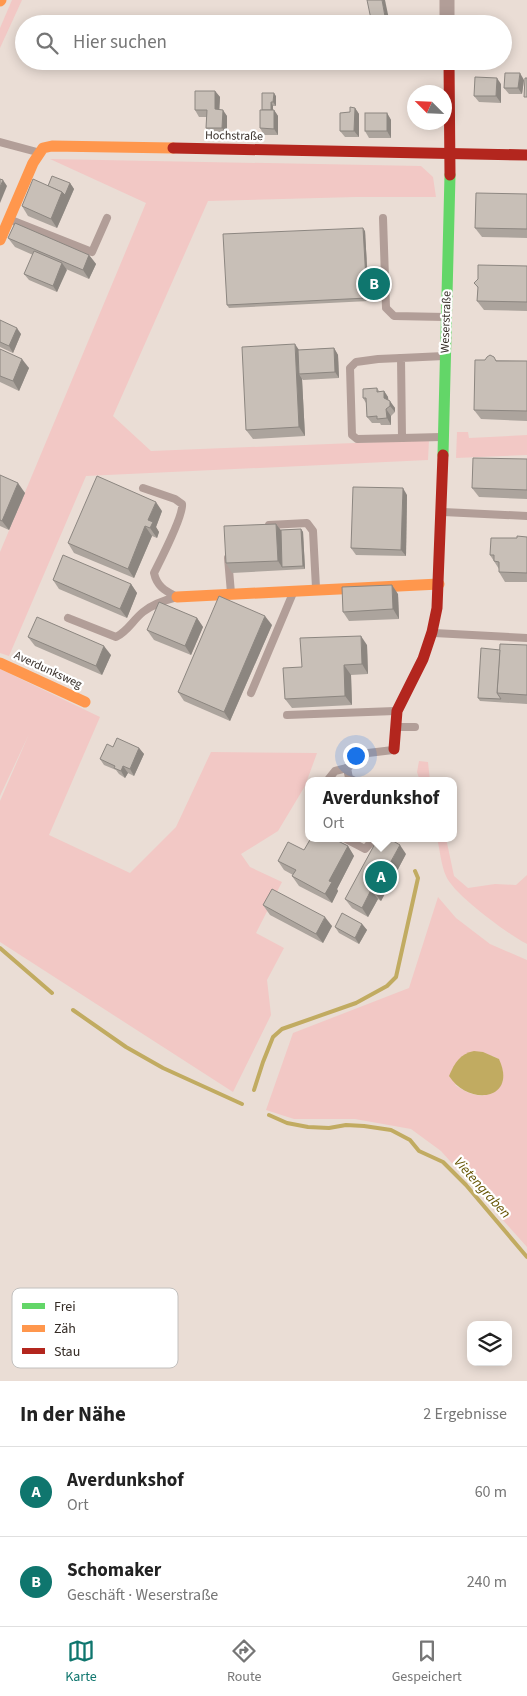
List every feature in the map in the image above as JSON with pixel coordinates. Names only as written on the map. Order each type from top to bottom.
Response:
[{"type":"street","points":[[447,0],[448,15]]},
{"type":"street","name":"Weserstraße","points":[[394,749],[397,711],[423,659],[432,632],[439,584],[451,153],[449,70]]},
{"type":"street","name":"Hochstraße","points":[[39,153],[43,148],[52,146],[527,155]]},
{"type":"street","points":[[0,240],[39,153]]},
{"type":"street","points":[[177,597],[439,584]]},
{"type":"street","name":"Averdunksweg","points":[[0,663],[85,702]]},
{"type":"lane","points":[[0,142],[39,153]]},
{"type":"lane","points":[[9,219],[92,252],[107,218]]},
{"type":"lane","points":[[383,218],[386,308],[394,316],[446,317]]},
{"type":"lane","points":[[443,437],[357,439],[352,435],[350,368],[356,362],[378,359],[445,356]]},
{"type":"lane","points":[[401,358],[402,438]]},
{"type":"lane","points":[[143,488],[175,499],[182,504],[181,514],[154,574],[161,588],[177,597]]},
{"type":"lane","points":[[441,512],[527,516]]},
{"type":"lane","points":[[259,526],[307,523],[313,531],[316,590]]},
{"type":"lane","points":[[227,549],[232,594]]},
{"type":"lane","points":[[251,693],[294,592]]},
{"type":"lane","points":[[68,618],[116,636],[124,632],[143,612],[163,601],[177,597]]},
{"type":"lane","points":[[432,632],[527,638]]},
{"type":"lane","points":[[287,716],[397,711]]},
{"type":"lane","points":[[396,726],[415,727]]},
{"type":"lane","points":[[331,777],[335,772],[347,768],[368,753],[394,749]]},
{"type":"lane","points":[[347,768],[349,777]]},
{"type":"lane","points":[[352,842],[365,849],[371,842]]},
{"type":"shaded area","points":[[12,0],[22,0],[0,48],[0,28]]},
{"type":"shaded area","points":[[50,159],[421,166],[433,177],[436,197],[208,201],[113,416],[151,451],[429,440],[428,460],[86,476],[9,656],[0,653],[0,552],[146,203]]},
{"type":"shaded area","points":[[457,432],[468,432],[469,438],[527,435],[527,455],[456,458]]},
{"type":"shaded area","points":[[0,669],[100,717],[49,835],[130,873],[176,827],[211,752],[317,753],[308,777],[305,777],[305,786],[278,831],[241,854],[250,867],[282,882],[256,933],[284,948],[267,980],[271,1015],[233,1092],[0,942],[0,801],[29,734],[0,796]]},
{"type":"shaded area","points":[[419,761],[428,762],[430,777],[419,777],[417,772]]},
{"type":"shaded area","points":[[438,842],[447,842],[454,876],[468,888],[495,884],[516,885],[527,875],[527,944],[482,913],[459,893],[446,876]]},
{"type":"shaded area","points":[[438,897],[456,918],[490,944],[527,960],[527,1247],[441,1151],[411,1129],[355,1119],[294,1119],[266,1110],[293,1033],[409,988]],"holes":[[[492,1056],[499,1059],[503,1081],[492,1092],[486,1095],[474,1095],[455,1085]]]},
{"type":"shaded area","points":[[474,1051],[483,1052],[499,1059],[503,1073],[502,1083],[497,1091],[479,1095],[468,1092],[458,1086],[449,1076],[458,1059]]},
{"type":"building","points":[[367,0],[382,0],[385,15],[370,15]]},
{"type":"building","points":[[505,73],[520,73],[518,88],[504,88]]},
{"type":"building","points":[[475,77],[497,78],[496,96],[474,96]]},
{"type":"building","points":[[525,78],[527,78],[527,97],[524,97]]},
{"type":"building","points":[[195,91],[215,91],[215,109],[223,110],[222,128],[206,128],[207,110],[195,110]]},
{"type":"building","points":[[262,93],[274,93],[271,110],[262,110]]},
{"type":"building","points":[[350,107],[355,108],[354,131],[340,131],[340,113],[350,112]]},
{"type":"building","points":[[260,110],[274,110],[274,129],[260,128]]},
{"type":"building","points":[[365,113],[387,113],[387,131],[365,131]]},
{"type":"building","points":[[52,176],[70,183],[65,195],[48,186]]},
{"type":"building","points":[[33,179],[62,192],[51,219],[22,206]]},
{"type":"building","points":[[476,193],[527,194],[527,229],[475,228]]},
{"type":"building","points":[[15,223],[89,255],[83,270],[8,238]]},
{"type":"building","points":[[363,228],[367,298],[227,305],[223,234]]},
{"type":"building","points":[[34,251],[62,263],[53,286],[24,274]]},
{"type":"building","points":[[478,265],[527,266],[527,302],[477,301],[478,287],[474,283],[478,279]]},
{"type":"building","points":[[0,320],[17,328],[9,346],[0,342]]},
{"type":"building","points":[[295,344],[299,427],[246,430],[242,347]]},
{"type":"building","points":[[334,348],[335,372],[299,374],[298,350]]},
{"type":"building","points":[[0,349],[22,359],[13,381],[0,376]]},
{"type":"building","points":[[490,355],[496,361],[527,361],[527,411],[474,410],[475,360],[485,360]]},
{"type":"building","points":[[377,388],[377,392],[384,391],[384,398],[390,401],[390,406],[386,409],[387,418],[367,417],[366,398],[363,398],[363,389]]},
{"type":"building","points":[[473,458],[527,459],[527,490],[472,488]]},
{"type":"building","points":[[0,475],[18,483],[2,521],[0,520]]},
{"type":"building","points":[[97,476],[156,502],[148,520],[153,522],[150,528],[145,526],[128,569],[68,543]]},
{"type":"building","points":[[353,487],[403,488],[401,550],[351,548]]},
{"type":"building","points":[[276,524],[278,561],[226,563],[224,526]]},
{"type":"building","points":[[301,529],[303,566],[282,567],[281,530]]},
{"type":"building","points":[[517,536],[527,537],[527,573],[499,572],[499,562],[494,561],[494,555],[490,555],[491,538],[517,538]]},
{"type":"building","points":[[63,555],[131,584],[120,609],[53,580]]},
{"type":"building","points":[[392,585],[393,609],[343,612],[342,587]]},
{"type":"building","points":[[219,596],[265,616],[224,712],[178,692]]},
{"type":"building","points":[[159,602],[197,618],[185,646],[147,630]]},
{"type":"building","points":[[37,617],[104,646],[96,666],[28,637]]},
{"type":"building","points":[[361,636],[362,664],[344,665],[345,696],[285,699],[283,668],[302,667],[300,638]]},
{"type":"building","points":[[500,644],[527,645],[527,695],[497,693]]},
{"type":"building","points":[[481,648],[500,650],[497,693],[501,699],[478,698]]},
{"type":"building","points":[[117,738],[139,748],[130,769],[123,766],[121,771],[100,759],[107,744],[113,747]]},
{"type":"building","points":[[288,842],[304,850],[309,842],[340,842],[348,846],[329,881],[332,882],[325,894],[292,876],[296,870],[278,861]]},
{"type":"building","points":[[376,842],[395,842],[400,845],[374,892],[371,890],[362,908],[345,899]]},
{"type":"building","points":[[272,889],[325,917],[316,934],[263,905]]},
{"type":"building","points":[[342,913],[362,924],[355,938],[335,927]]},
{"type":"waterway","points":[[254,1090],[273,1037],[282,1029],[356,1003],[387,986],[396,977],[418,878],[415,871]]},
{"type":"waterway","points":[[0,948],[52,993]]},
{"type":"waterway","points":[[73,1010],[126,1047],[163,1068],[242,1104]]},
{"type":"waterway","name":"Vietengraben","points":[[269,1115],[287,1123],[308,1127],[329,1128],[346,1125],[391,1130],[410,1140],[419,1151],[443,1162],[466,1185],[527,1257]]},
{"type":"traffic: fast","points":[[443,455],[450,175]]},
{"type":"traffic: slow","points":[[0,240],[33,163],[43,148],[52,146],[173,148]]},
{"type":"traffic: slow","points":[[177,597],[439,584]]},
{"type":"traffic: slow","points":[[0,663],[85,702]]},
{"type":"traffic: jam","points":[[449,70],[450,175]]},
{"type":"traffic: jam","points":[[173,148],[527,155]]},
{"type":"traffic: jam","points":[[394,749],[397,711],[423,659],[432,632],[437,608],[443,455]]},
{"type":"place","name":"Schomaker","points":[[374,284]]},
{"type":"place","name":"Averdunkshof","points":[[381,877]]}]
